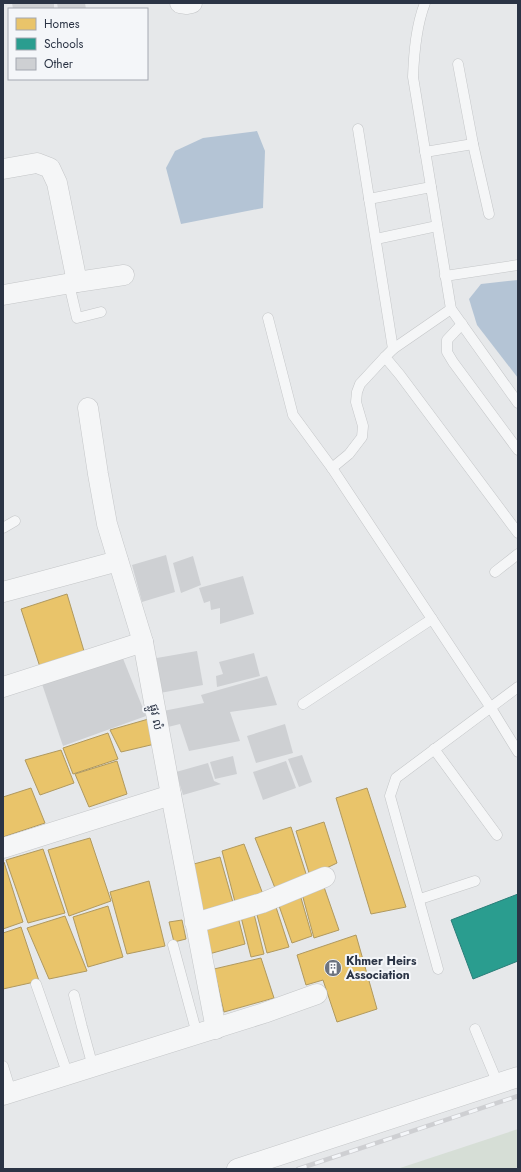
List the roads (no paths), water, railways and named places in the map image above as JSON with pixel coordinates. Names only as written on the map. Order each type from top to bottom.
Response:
[{"type":"street","points":[[180,3],[192,3]]},
{"type":"street","points":[[3,169],[36,163],[50,168],[57,183],[73,283]]},
{"type":"street","points":[[3,295],[124,275]]},
{"type":"street","name":"ផ្លូវ លំ","points":[[88,408],[107,524],[143,642],[195,923],[206,1032]]},
{"type":"street","points":[[3,592],[118,561]]},
{"type":"street","points":[[3,688],[143,642]]},
{"type":"street","points":[[3,848],[171,795]]},
{"type":"street","points":[[195,923],[262,903],[325,877]]},
{"type":"street","points":[[7,1094],[206,1032],[317,994]]},
{"type":"street","points":[[237,1169],[518,1077]]},
{"type":"lane","points":[[426,3],[421,14],[414,56],[413,77],[451,309],[518,403]]},
{"type":"lane","points":[[458,64],[489,214]]},
{"type":"lane","points":[[358,129],[393,349]]},
{"type":"lane","points":[[425,152],[474,144]]},
{"type":"lane","points":[[369,199],[431,187]]},
{"type":"lane","points":[[376,239],[437,226]]},
{"type":"lane","points":[[445,276],[518,265]]},
{"type":"lane","points":[[73,283],[77,318],[101,312]]},
{"type":"lane","points":[[332,468],[349,454],[362,436],[363,426],[356,402],[360,384],[393,349],[451,309]]},
{"type":"lane","points":[[268,318],[293,415],[332,468],[491,708],[518,752]]},
{"type":"lane","points":[[462,324],[447,340],[447,352],[518,450]]},
{"type":"lane","points":[[385,357],[518,533]]},
{"type":"lane","points":[[3,528],[14,521]]},
{"type":"lane","points":[[495,572],[518,554]]},
{"type":"lane","points":[[303,704],[432,619]]},
{"type":"lane","points":[[438,969],[420,899],[390,796],[396,778],[518,687]]},
{"type":"lane","points":[[434,749],[497,835]]},
{"type":"lane","points":[[420,899],[475,881]]},
{"type":"lane","points":[[173,945],[206,1032]]},
{"type":"lane","points":[[36,984],[68,1075]]},
{"type":"lane","points":[[74,995],[93,1067]]},
{"type":"lane","points":[[475,1029],[498,1084]]},
{"type":"lane","points":[[3,1066],[7,1094]]},
{"type":"water","points":[[257,131],[265,151],[263,208],[181,224],[166,168],[175,151],[203,138]]},
{"type":"water","points":[[518,280],[518,378],[477,325],[469,299],[481,284]]},
{"type":"railway","points":[[298,1169],[518,1096]]},
{"type":"place","name":"Khmer Heirs Association","points":[[333,968]]}]
